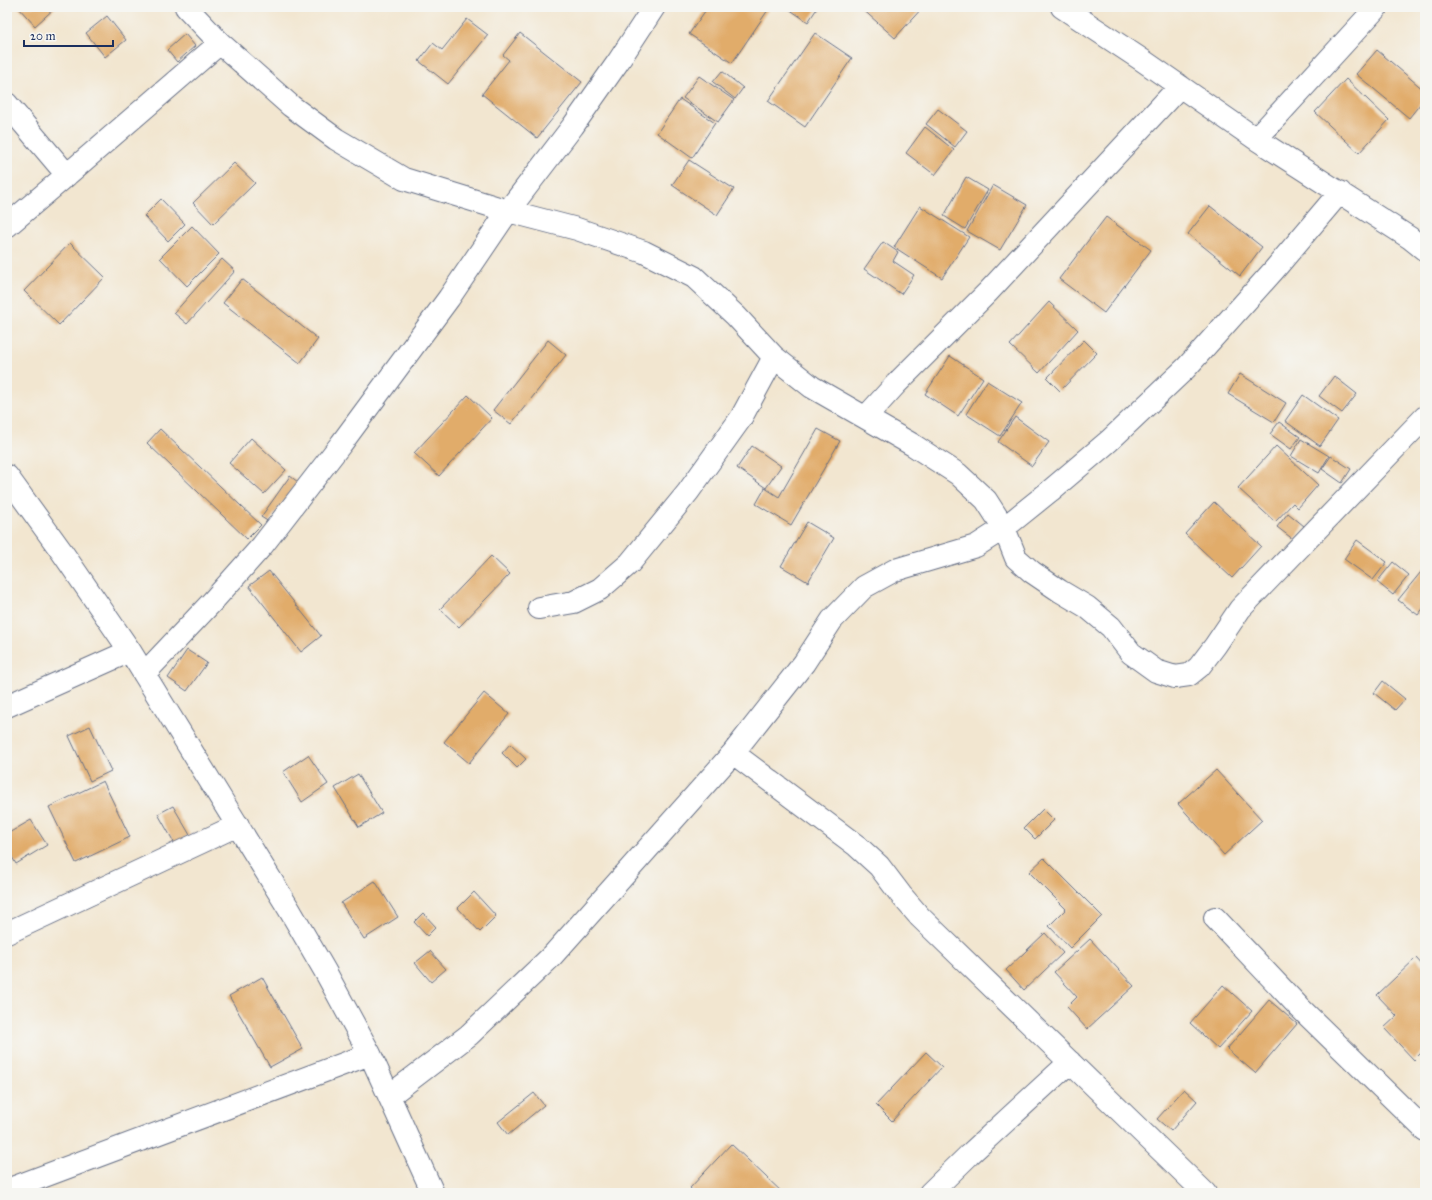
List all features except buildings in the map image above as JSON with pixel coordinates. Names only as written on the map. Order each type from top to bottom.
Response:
[{"type":"street","points":[[186,7],[220,43],[291,106],[336,139],[404,179],[508,211],[576,229],[644,252],[694,277],[736,316],[774,357],[812,386],[913,445],[958,474],[986,500],[1004,528],[1016,558],[1032,572],[1087,607],[1110,627],[1131,653],[1156,671],[1175,677],[1189,675],[1200,667],[1240,609],[1425,417]]},
{"type":"street","points":[[144,674],[262,546],[341,444],[450,298],[508,211],[573,126],[654,7]]},
{"type":"street","points":[[1062,7],[1256,139],[1340,192],[1410,238],[1425,250]]},
{"type":"street","points":[[1256,139],[1377,7]]},
{"type":"street","points":[[7,226],[220,43]]},
{"type":"street","points":[[866,417],[896,384],[988,292],[1180,86]]},
{"type":"street","points":[[7,104],[67,175]]},
{"type":"street","points":[[389,1096],[469,1034],[552,956],[733,753],[804,663],[832,620],[864,587],[895,570],[976,546],[1004,528],[1050,491],[1109,441],[1186,368],[1274,270],[1340,192]]},
{"type":"street","points":[[539,608],[574,602],[600,589],[630,563],[688,492],[741,418],[774,357]]},
{"type":"street","points":[[7,476],[62,552],[130,651],[238,825],[325,971],[370,1054],[433,1193]]},
{"type":"street","points":[[7,706],[130,651]]},
{"type":"street","points":[[733,753],[863,851],[879,866],[920,917],[1205,1193]]},
{"type":"street","points":[[7,933],[238,825]]},
{"type":"street","points":[[1215,918],[1300,1008],[1425,1130]]},
{"type":"street","points":[[7,1190],[370,1054]]},
{"type":"street","points":[[930,1193],[1070,1062]]}]
